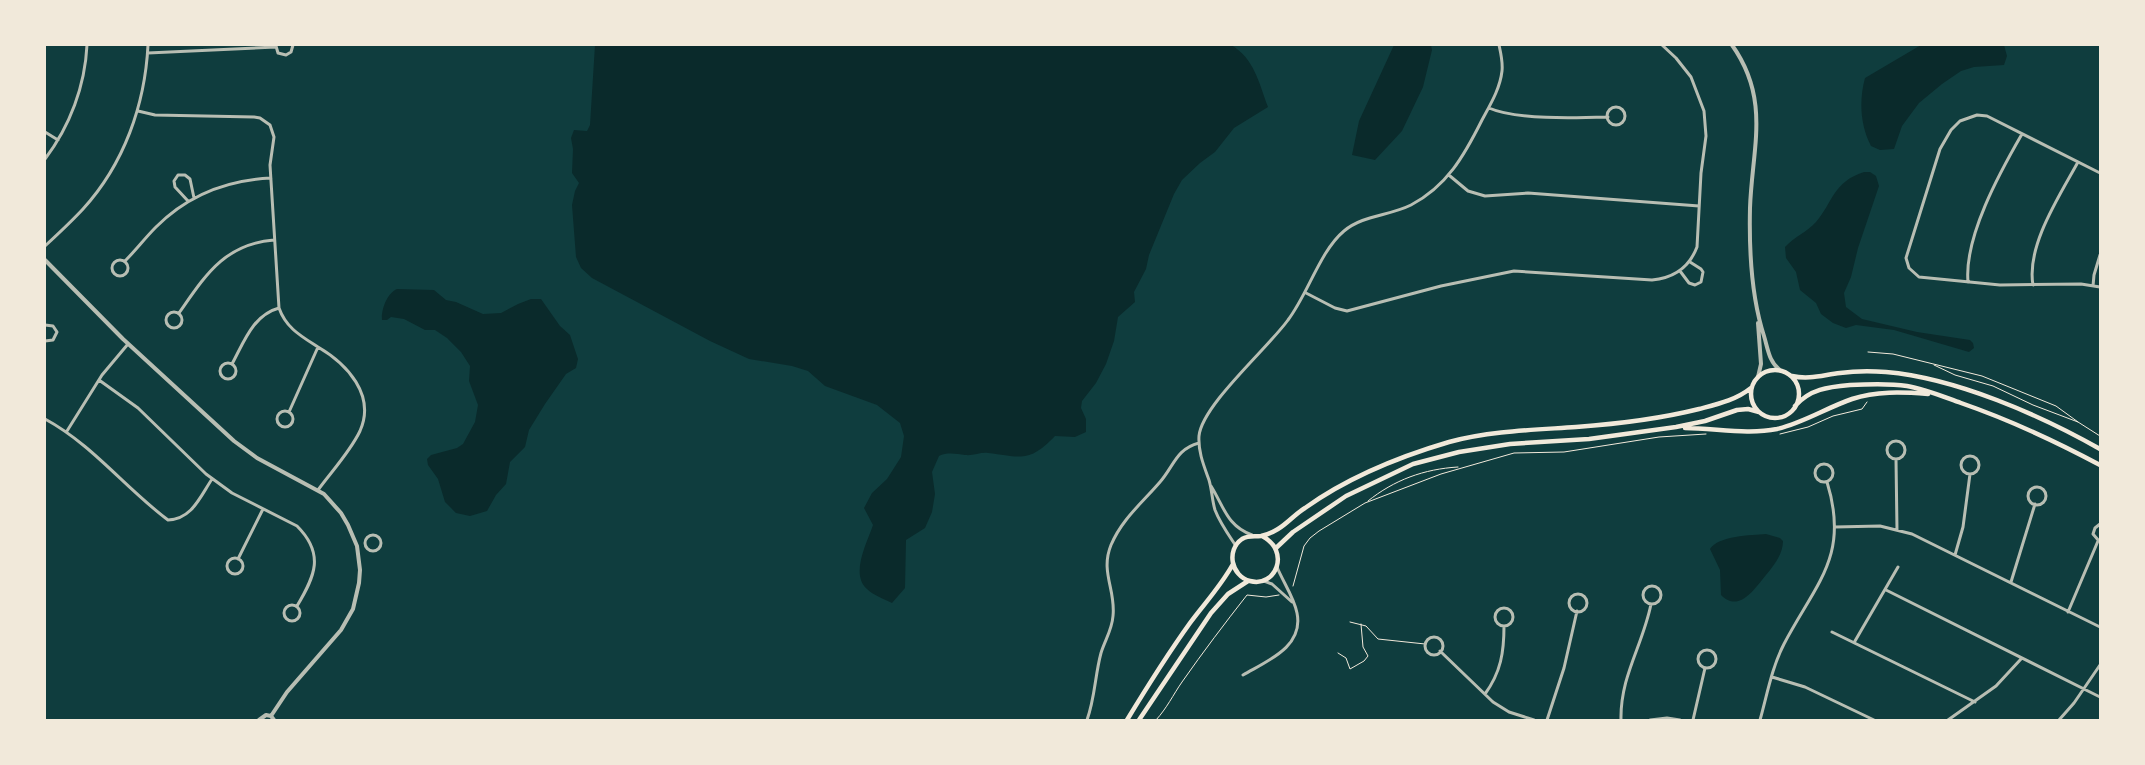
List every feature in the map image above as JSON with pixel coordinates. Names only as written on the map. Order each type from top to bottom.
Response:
[{"type":"main road","points":[[1248,581],[1238,574],[1233,564],[1232,555],[1236,546],[1243,539],[1252,536],[1262,536],[1281,527],[1305,508],[1350,481],[1399,459],[1450,442],[1508,431],[1576,427],[1671,416],[1742,396],[1751,388],[1758,377],[1772,370],[1780,370],[1792,376],[1811,378],[1842,372],[1867,371],[1904,374],[1926,379],[1982,396],[2026,413],[2100,450]]},
{"type":"main road","points":[[1792,376],[1798,387],[1799,394],[1795,406]]},
{"type":"main road","points":[[1276,548],[1293,532],[1346,496],[1413,464],[1459,452],[1510,444],[1589,440],[1676,427],[1705,421],[1737,410],[1748,409],[1774,418],[1790,413],[1812,391],[1833,386],[1880,384],[1906,386],[1939,395],[2007,419],[2100,465]]},
{"type":"main road","points":[[1751,388],[1753,405],[1759,412]]},
{"type":"main road","points":[[1676,427],[1749,431],[1776,429],[1802,421],[1852,399],[1876,394],[1902,392],[1939,395]]},
{"type":"main road","points":[[1139,720],[1211,613],[1228,594],[1248,581],[1263,580],[1272,575],[1277,567],[1276,548],[1270,540],[1262,536]]},
{"type":"main road","points":[[1127,720],[1170,651],[1208,597],[1226,577],[1233,564]]},
{"type":"street","points":[[45,159],[70,117],[80,90],[87,45]]},
{"type":"street","points":[[45,246],[84,208],[107,178],[122,152],[138,111],[146,76],[148,45]]},
{"type":"street","points":[[148,53],[276,46],[280,54],[286,55],[291,52],[293,45]]},
{"type":"street","points":[[1236,546],[1222,525],[1214,508],[1210,483],[1199,442],[1200,428],[1210,410],[1281,329],[1306,293],[1330,246],[1344,230],[1368,218],[1409,206],[1431,193],[1450,175],[1463,157],[1499,85],[1502,70],[1499,45]]},
{"type":"street","points":[[1306,293],[1335,308],[1348,311],[1441,286],[1506,272],[1532,271],[1652,280],[1668,278],[1680,271],[1690,262],[1697,247],[1706,136],[1702,105],[1691,77],[1676,58],[1662,45]]},
{"type":"street","points":[[1732,45],[1748,77],[1757,118],[1757,143],[1750,227],[1752,269],[1762,364],[1758,377]]},
{"type":"street","points":[[1489,108],[1505,114],[1558,118],[1608,117]]},
{"type":"street","points":[[1616,108],[1621,109],[1625,116],[1624,121],[1616,125],[1610,123],[1608,117],[1609,112],[1616,108]]},
{"type":"street","points":[[138,111],[154,115],[260,118],[270,125],[274,137],[271,154],[271,178],[279,308],[282,318],[291,330],[337,359],[355,379],[362,395],[364,415],[355,439],[318,490]]},
{"type":"street","points":[[2100,173],[1987,116],[1977,115],[1960,121],[1951,130],[1940,149],[1907,252],[1907,264],[1919,277],[2000,286],[2100,287]]},
{"type":"street","points":[[45,132],[58,140]]},
{"type":"street","points":[[1968,282],[1969,259],[1976,231],[2004,166],[2022,134]]},
{"type":"street","points":[[2033,285],[2031,266],[2039,239],[2078,162]]},
{"type":"street","points":[[188,201],[174,187],[174,181],[178,176],[185,175],[190,179],[194,198]]},
{"type":"street","points":[[1450,175],[1468,191],[1486,196],[1528,193],[1700,206]]},
{"type":"street","points":[[125,262],[155,228],[188,201],[238,182],[271,178]]},
{"type":"street","points":[[179,313],[202,280],[221,260],[242,247],[274,240]]},
{"type":"street","points":[[2093,286],[2100,255]]},
{"type":"street","points":[[45,260],[128,344],[244,450],[318,490],[341,513],[357,546],[359,583],[355,602],[347,620],[337,635],[287,692],[272,718],[263,716],[260,720]]},
{"type":"street","points":[[117,260],[125,262],[128,268],[126,274],[122,276],[114,275],[111,270],[112,264],[117,260]]},
{"type":"street","points":[[1680,271],[1689,283],[1695,285],[1701,282],[1703,272],[1701,268],[1690,262]]},
{"type":"street","points":[[232,364],[256,321],[266,312],[279,308]]},
{"type":"street","points":[[174,311],[179,313],[182,318],[181,324],[177,328],[168,327],[165,320],[167,315],[174,311]]},
{"type":"street","points":[[1758,318],[1771,361],[1780,370]]},
{"type":"street","points":[[45,325],[53,326],[57,332],[52,340],[45,340]]},
{"type":"street","points":[[67,431],[99,380],[128,344]]},
{"type":"street","points":[[289,412],[318,347]]},
{"type":"street","points":[[224,364],[232,364],[236,368],[235,377],[230,380],[224,379],[220,372],[221,367],[224,364]]},
{"type":"street","points":[[99,380],[138,408],[212,479],[232,493],[297,526],[309,541],[315,562],[313,578],[297,606]]},
{"type":"street","points":[[283,411],[289,412],[292,415],[293,423],[287,428],[282,427],[277,423],[277,417],[283,411]]},
{"type":"street","points":[[45,419],[67,431],[91,450],[168,520],[188,514],[212,479]]},
{"type":"street","points":[[1896,441],[1901,443],[1905,450],[1903,455],[1896,459],[1890,457],[1887,448],[1890,443],[1896,441]]},
{"type":"street","points":[[1087,720],[1101,651],[1111,630],[1113,616],[1112,598],[1106,566],[1111,546],[1128,517],[1166,474],[1181,450],[1199,442]]},
{"type":"street","points":[[1970,456],[1975,458],[1978,463],[1976,471],[1970,474],[1965,472],[1961,465],[1964,458],[1970,456]]},
{"type":"street","points":[[1896,459],[1897,530]]},
{"type":"street","points":[[1820,465],[1826,465],[1832,470],[1833,476],[1827,482],[1821,482],[1816,478],[1816,470],[1820,465]]},
{"type":"street","points":[[1955,555],[1963,527],[1970,474]]},
{"type":"street","points":[[1760,720],[1772,677],[1784,644],[1829,564],[1835,526],[1834,506],[1827,482]]},
{"type":"street","points":[[1210,483],[1233,524],[1240,531],[1252,536]]},
{"type":"street","points":[[2040,487],[2045,491],[2046,496],[2041,504],[2035,504],[2030,501],[2029,493],[2032,489],[2040,487]]},
{"type":"street","points":[[2011,583],[2035,504]]},
{"type":"street","points":[[238,559],[264,509]]},
{"type":"street","points":[[2068,612],[2099,541],[2094,536],[2094,530],[2100,524]]},
{"type":"street","points":[[1835,526],[1864,525],[1912,534],[2100,627]]},
{"type":"street","points":[[371,535],[378,536],[381,540],[380,548],[374,552],[369,550],[365,544],[366,538],[371,535]]},
{"type":"street","points":[[357,546],[365,544]]},
{"type":"street","points":[[231,559],[238,559],[242,562],[244,569],[241,573],[234,575],[229,572],[227,565],[231,559]]},
{"type":"street","points":[[1243,675],[1279,654],[1293,641],[1298,626],[1294,604],[1277,567]]},
{"type":"street","points":[[1855,641],[1898,567]]},
{"type":"street","points":[[1263,580],[1272,584],[1294,604]]},
{"type":"street","points":[[1653,586],[1658,588],[1661,596],[1659,601],[1651,604],[1646,601],[1644,596],[1645,590],[1653,586]]},
{"type":"street","points":[[1886,590],[2100,697]]},
{"type":"street","points":[[1579,594],[1585,596],[1587,602],[1583,610],[1577,611],[1572,609],[1570,602],[1572,596],[1579,594]]},
{"type":"street","points":[[1621,720],[1622,692],[1625,679],[1646,628],[1651,604]]},
{"type":"street","points":[[290,605],[297,606],[301,612],[300,617],[294,621],[289,620],[284,615],[285,610],[290,605]]},
{"type":"street","points":[[1504,608],[1509,610],[1513,617],[1509,624],[1504,626],[1498,624],[1495,619],[1496,613],[1504,608]]},
{"type":"street","points":[[1547,720],[1564,668],[1577,611]]},
{"type":"street","points":[[1485,694],[1495,679],[1501,664],[1504,626]]},
{"type":"street","points":[[1832,632],[1855,641],[1975,702]]},
{"type":"street","points":[[1436,637],[1442,643],[1440,651],[1435,654],[1430,653],[1426,649],[1425,644],[1428,639],[1436,637]]},
{"type":"street","points":[[1440,651],[1485,694],[1509,712],[1534,720]]},
{"type":"street","points":[[1704,651],[1710,651],[1715,654],[1716,660],[1714,666],[1705,668],[1699,662],[1699,657],[1704,651]]},
{"type":"street","points":[[1948,720],[1975,702],[2006,676],[2021,659]]},
{"type":"street","points":[[2059,720],[2084,690],[2100,665]]},
{"type":"street","points":[[1693,720],[1705,668]]},
{"type":"street","points":[[1772,677],[1805,687],[1874,720]]},
{"type":"street","points":[[1650,720],[1667,718],[1680,720]]},
{"type":"path","points":[[1868,352],[1893,354],[1996,380],[2056,406],[2100,436]]},
{"type":"path","points":[[1931,364],[1955,376],[1993,386],[2033,405],[2078,422]]},
{"type":"path","points":[[1778,434],[1791,432],[1833,416],[1862,409],[1867,402]]},
{"type":"path","points":[[1365,503],[1461,467],[1514,453],[1564,452],[1659,437],[1712,434]]},
{"type":"path","points":[[1288,590],[1296,580],[1304,546],[1310,538],[1336,519],[1365,503],[1399,480],[1445,468],[1461,467]]},
{"type":"path","points":[[1156,720],[1221,628],[1247,596],[1276,597],[1283,594]]},
{"type":"path","points":[[1350,622],[1366,626],[1378,640],[1425,644]]},
{"type":"path","points":[[1338,653],[1346,658],[1350,668],[1364,661],[1368,656],[1363,647],[1361,624]]},
{"type":"water","points":[[595,45],[1231,45],[1239,50],[1255,72],[1268,107],[1234,128],[1215,152],[1182,180],[1174,194],[1149,255],[1146,269],[1134,292],[1135,302],[1118,317],[1114,341],[1106,364],[1096,383],[1082,401],[1081,408],[1086,419],[1086,432],[1075,437],[1055,436],[1038,451],[1024,456],[985,453],[939,456],[932,472],[935,494],[932,512],[925,528],[906,540],[905,588],[892,603],[867,589],[862,583],[860,567],[861,558],[873,525],[864,508],[872,493],[887,479],[901,457],[904,436],[900,423],[877,405],[825,386],[808,371],[792,366],[749,359],[710,341],[592,278],[581,268],[576,257],[572,205],[579,183],[572,173],[573,149],[571,138],[574,130],[587,131],[590,125]]},
{"type":"water","points":[[1394,45],[1431,45],[1432,50],[1423,87],[1402,131],[1375,160],[1352,155],[1359,121]]},
{"type":"water","points":[[1921,45],[2004,45],[2007,56],[2004,65],[1974,67],[1961,71],[1942,84],[1919,103],[1902,126],[1894,149],[1880,150],[1871,146],[1863,121],[1861,104],[1865,78]]},
{"type":"water","points":[[1864,172],[1870,172],[1876,176],[1879,186],[1858,248],[1851,277],[1844,293],[1846,307],[1862,319],[1917,332],[1970,340],[1974,348],[1969,352],[1894,330],[1856,325],[1846,328],[1833,323],[1821,314],[1816,303],[1800,290],[1796,272],[1786,258],[1785,247],[1816,222],[1835,193],[1846,181]]},
{"type":"water","points":[[397,289],[434,290],[446,300],[456,302],[483,314],[501,313],[531,299],[541,299],[560,326],[570,335],[578,359],[576,368],[566,374],[545,404],[529,430],[525,447],[510,462],[506,484],[496,495],[487,511],[470,516],[456,513],[445,502],[438,479],[428,465],[427,459],[431,455],[457,448],[463,444],[475,422],[478,405],[469,381],[470,366],[461,352],[447,338],[435,330],[425,330],[404,319],[391,317],[387,320],[382,320],[385,302],[390,294]]},
{"type":"water","points":[[1766,534],[1780,538],[1783,541],[1781,552],[1776,562],[1749,595],[1739,601],[1727,600],[1721,595],[1720,570],[1710,549],[1720,541],[1727,539]]}]
